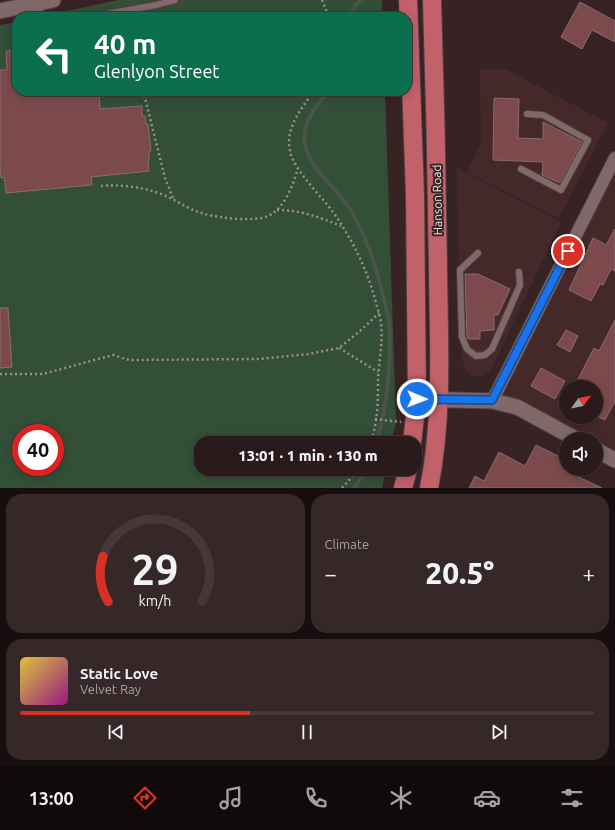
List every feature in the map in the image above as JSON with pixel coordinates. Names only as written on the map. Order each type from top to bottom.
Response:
[{"type":"main road","name":"Hanson Road","points":[[408,0],[408,12]]},
{"type":"main road","name":"Hanson Road","points":[[428,488],[434,458],[439,400],[437,192],[432,0]]},
{"type":"main road","name":"Hanson Road","points":[[411,96],[415,195],[417,399],[413,436]]},
{"type":"main road","points":[[403,488],[406,476]]},
{"type":"street","points":[[0,11],[40,10],[53,0]]},
{"type":"street","points":[[492,400],[615,158]]},
{"type":"street","points":[[417,399],[492,400],[517,407],[563,432]]},
{"type":"street","points":[[603,454],[615,460]]},
{"type":"lane","points":[[118,12],[174,0]]},
{"type":"lane","points":[[521,169],[561,190],[588,140],[543,116],[527,114]]},
{"type":"lane","points":[[478,253],[460,270],[462,337],[467,349],[476,356],[485,355],[492,349],[520,285],[519,272]]},
{"type":"path","points":[[322,0],[327,12]]},
{"type":"path","points":[[144,96],[165,178],[173,198]]},
{"type":"path","points":[[310,96],[296,116],[289,135],[290,152],[298,168],[322,197],[352,242],[362,262],[379,313],[381,322],[381,347],[378,372],[377,420],[372,436]]},
{"type":"path","points":[[101,186],[114,184],[156,192],[173,198],[204,214],[237,219],[267,217],[276,210],[286,198],[294,182],[298,168]]},
{"type":"path","points":[[276,210],[291,210],[311,214],[342,226]]},
{"type":"path","points":[[0,374],[43,374],[113,355],[129,360],[258,359],[309,354],[339,348],[379,313]]},
{"type":"path","points":[[339,348],[378,372]]},
{"type":"path","points":[[377,420],[403,422]]},
{"type":"path","points":[[342,488],[353,476]]},
{"type":"shaded area","points":[[480,69],[505,69],[608,123],[559,218],[467,172],[481,144]]},
{"type":"shaded area","points":[[615,158],[615,463],[603,457],[603,432],[559,432],[559,434],[492,401]]},
{"type":"shaded area","points":[[457,168],[561,222],[493,365],[488,373],[482,376],[471,376],[466,372],[461,356]]},
{"type":"green space","points":[[118,0],[382,0],[382,12],[62,12]]},
{"type":"green space","points":[[12,23],[12,96],[385,96],[396,422],[393,436],[194,436],[194,476],[385,476],[382,488],[0,488],[0,25]]},
{"type":"building","points":[[580,2],[615,21],[615,42],[592,30],[582,49],[561,37]]},
{"type":"building","points":[[12,50],[12,96],[99,96],[100,109],[142,106],[142,116],[145,116],[146,124],[148,124],[151,151],[149,151],[148,160],[149,171],[91,177],[92,185],[6,193],[4,177],[1,178],[0,167],[0,70],[7,70],[6,51]]},
{"type":"building","points":[[494,98],[519,99],[518,138],[543,139],[543,122],[582,142],[560,183],[542,175],[543,162],[493,160]]},
{"type":"building","points":[[615,229],[615,271],[611,269],[603,285],[600,284],[591,301],[569,290],[593,238],[606,245]]},
{"type":"building","points":[[465,274],[478,274],[510,289],[498,315],[494,315],[494,330],[480,331],[480,339],[468,339],[467,337]]},
{"type":"building","points":[[0,308],[8,308],[12,367],[0,368]]},
{"type":"building","points":[[615,320],[615,401],[605,420],[603,419],[603,380],[578,380],[594,348],[599,351]]},
{"type":"building","points":[[566,330],[578,336],[570,352],[557,345]]},
{"type":"building","points":[[541,368],[563,380],[559,380],[559,392],[555,399],[531,386]]},
{"type":"building","points":[[536,445],[559,456],[559,476],[577,476],[602,488],[469,488],[475,476],[484,481],[499,452],[525,466]]},
{"type":"waterway","points":[[352,12],[360,0]]},
{"type":"waterway","points":[[325,96],[307,122],[304,136],[305,144],[317,170],[348,206],[360,228],[374,263],[388,314],[390,337],[388,384],[378,436]]},
{"type":"waterway","points":[[354,488],[362,476]]},
{"type":"route","points":[[417,399],[492,400],[568,251]]}]
